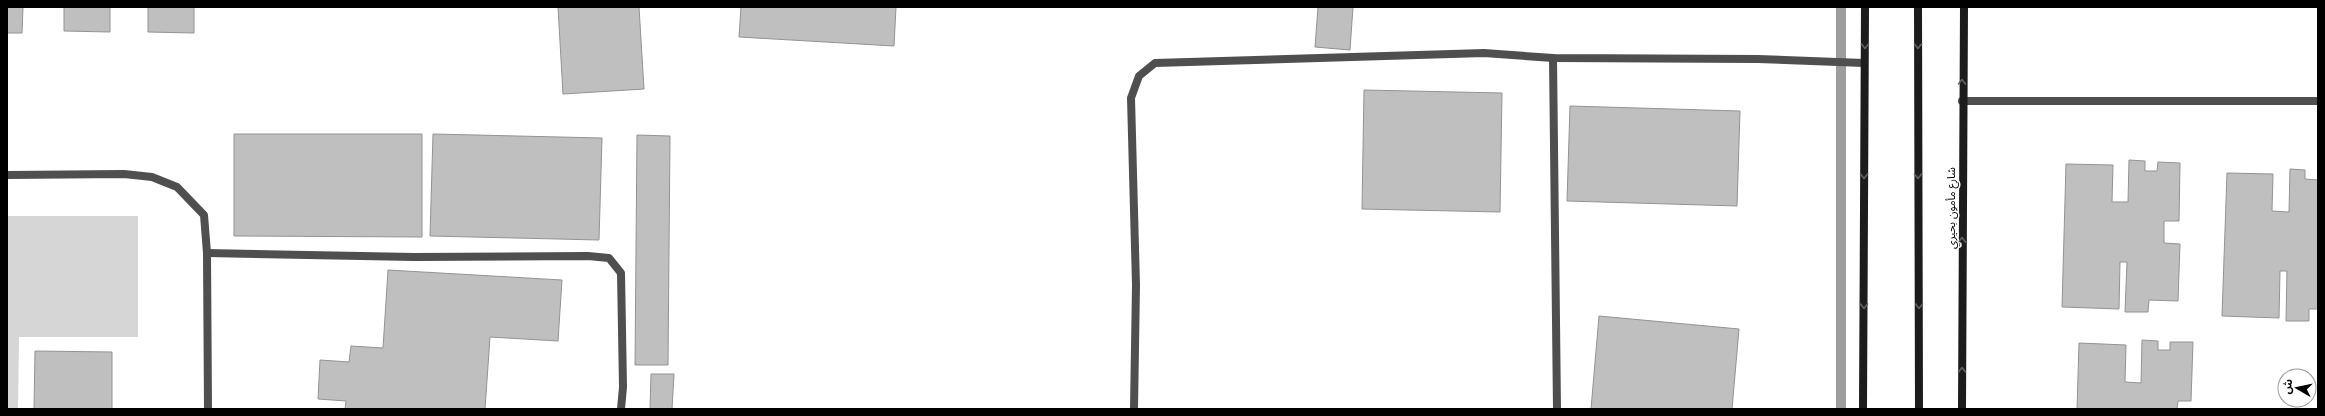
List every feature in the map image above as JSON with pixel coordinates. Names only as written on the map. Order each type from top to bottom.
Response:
[{"type":"street","points":[[1863,409],[1865,7]]},
{"type":"street","points":[[1918,7],[1919,409]]},
{"type":"street","name":"شارع مأمون بحيري","points":[[1962,409],[1962,101],[1964,7]]},
{"type":"street","points":[[1134,409],[1136,285],[1132,98],[1139,76],[1155,63],[1484,53],[1553,58],[1864,63]]},
{"type":"street","points":[[1553,58],[1557,409]]},
{"type":"street","points":[[1962,101],[2318,101]]},
{"type":"street","points":[[7,174],[124,174],[152,177],[177,187],[204,215],[207,253],[208,409]]},
{"type":"street","points":[[207,253],[414,257],[588,256],[609,258],[621,273],[623,387],[621,409]]},
{"type":"shaded area","points":[[7,216],[138,216],[138,337],[19,337],[18,409],[7,409]]},
{"type":"building","points":[[7,7],[23,7],[22,33],[7,33]]},
{"type":"building","points":[[64,7],[110,7],[110,32],[64,31]]},
{"type":"building","points":[[148,7],[194,7],[194,33],[148,32]]},
{"type":"building","points":[[558,7],[639,7],[644,89],[563,94]]},
{"type":"building","points":[[741,7],[896,7],[894,46],[739,37]]},
{"type":"building","points":[[1318,7],[1353,7],[1350,50],[1315,47]]},
{"type":"building","points":[[1364,90],[1502,93],[1500,212],[1362,209]]},
{"type":"building","points":[[1570,106],[1740,111],[1737,206],[1567,201]]},
{"type":"building","points":[[234,134],[422,134],[422,237],[234,236]]},
{"type":"building","points":[[433,134],[602,138],[599,240],[430,236]]},
{"type":"building","points":[[637,135],[670,136],[668,365],[635,365]]},
{"type":"building","points":[[2129,160],[2145,161],[2145,171],[2157,171],[2158,162],[2180,163],[2179,221],[2164,221],[2164,243],[2180,244],[2178,301],[2149,300],[2148,312],[2125,312],[2127,262],[2120,262],[2119,309],[2062,307],[2066,164],[2113,165],[2112,202],[2128,202]]},
{"type":"building","points":[[2290,169],[2305,170],[2305,179],[2318,180],[2318,309],[2309,309],[2309,321],[2286,321],[2287,271],[2280,271],[2279,318],[2222,316],[2227,173],[2273,174],[2272,211],[2289,212]]},
{"type":"building","points":[[388,270],[562,280],[558,341],[490,337],[485,409],[345,409],[346,401],[318,399],[320,360],[349,362],[351,346],[383,348]]},
{"type":"building","points":[[1599,316],[1739,329],[1732,409],[1591,409]]},
{"type":"building","points":[[2142,340],[2158,341],[2158,350],[2170,350],[2170,342],[2193,342],[2191,401],[2178,401],[2177,409],[2077,409],[2079,343],[2126,345],[2125,382],[2141,383]]},
{"type":"building","points":[[35,351],[112,352],[112,409],[34,409]]},
{"type":"building","points":[[651,374],[674,374],[672,409],[650,409]]},
{"type":"waterway","points":[[1841,7],[1841,409]]}]
